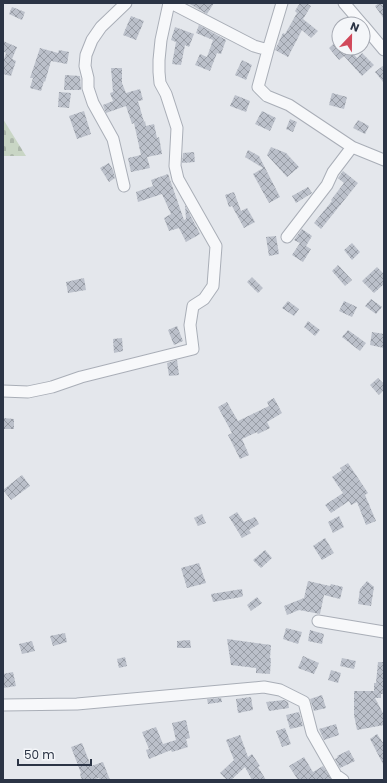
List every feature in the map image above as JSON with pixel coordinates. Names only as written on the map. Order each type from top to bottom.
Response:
[{"type":"street","points":[[124,186],[114,139],[93,103],[88,88],[88,78],[85,66],[86,55],[92,40],[102,26],[126,3]]},
{"type":"street","points":[[3,391],[28,392],[52,387],[81,377],[193,349],[190,326],[193,306],[204,299],[213,286],[216,246],[178,179],[175,166],[177,128],[166,94],[160,83],[158,60],[165,17],[170,3],[254,46],[268,50]]},
{"type":"street","points":[[282,3],[258,87],[267,96],[288,105],[352,147],[384,160]]},
{"type":"street","points":[[344,3],[355,16]]},
{"type":"street","points":[[371,35],[384,50]]},
{"type":"street","points":[[287,237],[327,185],[333,172],[352,147]]},
{"type":"street","points":[[318,620],[384,632]]},
{"type":"street","points":[[3,705],[77,704],[216,690],[264,687],[280,690],[304,702],[312,733],[336,775],[343,780]]},
{"type":"green space","points":[[3,119],[26,156],[3,156]]},
{"type":"building","points":[[188,3],[214,3],[207,14]]},
{"type":"building","points":[[300,3],[306,3],[311,6],[303,19],[318,31],[311,38],[302,30],[288,57],[275,50],[283,33],[285,34],[297,13],[295,11]]},
{"type":"building","points":[[382,3],[384,6],[384,19],[375,6]]},
{"type":"building","points":[[12,7],[25,12],[22,20],[9,14]]},
{"type":"building","points":[[131,16],[144,21],[136,40],[123,35]]},
{"type":"building","points":[[199,25],[226,40],[221,54],[217,53],[210,71],[195,65],[200,54],[207,57],[213,40],[196,33]]},
{"type":"building","points":[[175,27],[194,34],[189,47],[185,45],[181,65],[172,64],[176,42],[171,40]]},
{"type":"building","points":[[3,41],[17,47],[12,59],[16,61],[11,76],[3,74],[3,62],[6,53],[3,51]]},
{"type":"building","points":[[40,48],[58,53],[59,50],[69,52],[67,64],[51,61],[41,91],[30,88],[33,78],[30,78]]},
{"type":"building","points":[[336,56],[344,56],[339,60]]},
{"type":"building","points":[[344,56],[355,56],[357,58],[359,56],[365,56],[374,65],[362,76]]},
{"type":"building","points":[[242,60],[252,65],[246,80],[235,75]]},
{"type":"building","points":[[384,65],[384,83],[375,72]]},
{"type":"building","points":[[111,68],[122,68],[122,83],[126,93],[140,89],[143,100],[138,101],[144,122],[145,121],[146,126],[154,124],[157,138],[159,137],[162,154],[147,157],[150,168],[131,172],[128,158],[141,155],[134,123],[132,124],[126,106],[106,113],[104,108],[103,105],[113,101],[110,93],[113,92]]},
{"type":"building","points":[[65,75],[80,76],[81,90],[64,90]]},
{"type":"building","points":[[59,92],[71,93],[69,108],[58,107]]},
{"type":"building","points":[[332,93],[347,97],[344,109],[329,105]]},
{"type":"building","points":[[235,95],[250,101],[246,112],[230,106]]},
{"type":"building","points":[[84,111],[91,134],[77,139],[69,116]]},
{"type":"building","points":[[262,111],[276,118],[270,131],[255,124]]},
{"type":"building","points":[[290,119],[297,122],[293,132],[286,129]]},
{"type":"building","points":[[358,120],[369,126],[365,134],[353,128]]},
{"type":"building","points":[[271,147],[286,153],[299,167],[287,177],[267,155]]},
{"type":"building","points":[[248,150],[259,156],[280,197],[269,203],[253,174],[263,168],[245,157]]},
{"type":"building","points":[[194,152],[195,162],[182,163],[183,153]]},
{"type":"building","points":[[109,163],[115,178],[109,182],[100,168]]},
{"type":"building","points":[[343,171],[358,183],[321,229],[314,223],[344,183],[338,178]]},
{"type":"building","points":[[168,174],[184,220],[186,219],[185,205],[200,234],[186,242],[179,228],[169,231],[164,218],[171,214],[162,194],[138,202],[136,192],[153,186],[151,180]]},
{"type":"building","points":[[308,187],[312,193],[296,203],[292,196]]},
{"type":"building","points":[[234,192],[241,211],[247,208],[255,222],[244,228],[232,206],[229,207],[225,195]]},
{"type":"building","points":[[302,229],[312,236],[306,246],[311,249],[303,262],[292,255],[300,243],[294,240]]},
{"type":"building","points":[[276,236],[279,254],[269,256],[266,237]]},
{"type":"building","points":[[352,243],[360,252],[352,260],[344,250]]},
{"type":"building","points":[[338,265],[352,280],[345,286],[332,271]]},
{"type":"building","points":[[377,267],[384,274],[384,284],[374,293],[362,281]]},
{"type":"building","points":[[252,277],[263,288],[258,293],[247,282]]},
{"type":"building","points":[[84,278],[86,290],[68,293],[66,282]]},
{"type":"building","points":[[371,299],[382,307],[376,314],[365,306]]},
{"type":"building","points":[[288,301],[299,309],[294,316],[282,308]]},
{"type":"building","points":[[344,301],[357,307],[352,317],[339,311]]},
{"type":"building","points":[[308,321],[320,330],[315,336],[304,327]]},
{"type":"building","points":[[177,326],[183,341],[174,345],[168,330]]},
{"type":"building","points":[[348,330],[366,343],[360,351],[342,337]]},
{"type":"building","points":[[372,332],[384,334],[384,348],[370,345]]},
{"type":"building","points":[[122,338],[123,351],[114,353],[113,339]]},
{"type":"building","points":[[177,360],[179,375],[169,376],[167,363]]},
{"type":"building","points":[[378,378],[384,384],[384,390],[379,395],[370,385]]},
{"type":"building","points":[[274,398],[282,413],[267,422],[270,428],[242,439],[249,455],[240,459],[228,435],[232,433],[218,407],[227,402],[238,421],[269,406],[267,402]]},
{"type":"building","points":[[3,418],[14,419],[14,429],[3,429]]},
{"type":"building","points":[[348,463],[368,493],[365,495],[376,521],[366,525],[357,502],[351,505],[349,501],[331,513],[325,505],[343,493],[332,477],[342,470],[340,468]]},
{"type":"building","points":[[22,475],[30,486],[11,500],[3,490]]},
{"type":"building","points":[[237,512],[244,522],[255,517],[259,524],[249,530],[251,533],[242,538],[229,517]]},
{"type":"building","points":[[202,514],[206,523],[198,526],[194,518]]},
{"type":"building","points":[[339,516],[344,527],[333,533],[328,522]]},
{"type":"building","points":[[325,538],[334,553],[322,560],[313,546]]},
{"type":"building","points":[[265,550],[272,558],[261,568],[253,560]]},
{"type":"building","points":[[199,563],[206,583],[187,588],[181,568]]},
{"type":"building","points":[[308,581],[330,586],[331,584],[343,587],[340,599],[324,595],[320,614],[299,610],[287,615],[284,606],[304,598]]},
{"type":"building","points":[[367,581],[374,587],[371,606],[358,604],[360,589]]},
{"type":"building","points":[[242,589],[243,596],[241,597],[213,602],[211,594]]},
{"type":"building","points":[[257,597],[262,603],[251,611],[247,605]]},
{"type":"building","points":[[286,628],[302,632],[298,644],[283,639]]},
{"type":"building","points":[[310,630],[324,634],[322,644],[308,641]]},
{"type":"building","points":[[65,633],[67,642],[53,646],[50,636]]},
{"type":"building","points":[[227,639],[271,645],[270,674],[256,673],[256,668],[231,665]]},
{"type":"building","points":[[190,640],[191,648],[177,648],[177,641]]},
{"type":"building","points":[[32,641],[35,651],[22,654],[19,644]]},
{"type":"building","points":[[303,656],[319,663],[314,674],[298,668]]},
{"type":"building","points":[[125,657],[127,666],[119,668],[117,659]]},
{"type":"building","points":[[342,658],[356,661],[354,669],[340,666]]},
{"type":"building","points":[[378,662],[384,662],[384,694],[381,694],[381,698],[375,698],[384,715],[384,725],[357,730],[354,715],[354,691],[374,691]]},
{"type":"building","points":[[331,670],[341,673],[338,683],[328,680]]},
{"type":"building","points":[[13,672],[16,686],[3,688],[3,674]]},
{"type":"building","points":[[322,695],[326,708],[314,711],[310,699]]},
{"type":"building","points":[[251,697],[253,710],[238,713],[236,699]]},
{"type":"building","points":[[221,698],[222,702],[208,704],[207,699]]},
{"type":"building","points":[[284,700],[288,702],[289,708],[269,711],[266,702]]},
{"type":"building","points":[[299,712],[303,726],[290,729],[286,715]]},
{"type":"building","points":[[186,720],[190,738],[186,739],[188,747],[172,752],[171,750],[149,759],[146,750],[149,749],[142,732],[156,727],[163,744],[176,740],[172,723]]},
{"type":"building","points":[[336,724],[339,735],[324,740],[319,729]]},
{"type":"building","points":[[285,728],[291,744],[282,747],[276,731]]},
{"type":"building","points":[[377,734],[384,744],[384,766],[370,739]]},
{"type":"building","points":[[240,735],[248,757],[252,754],[260,766],[258,767],[266,780],[252,780],[245,767],[231,780],[227,780],[220,773],[234,760],[226,740]]},
{"type":"building","points":[[82,743],[91,766],[103,762],[110,780],[100,780],[99,778],[82,780],[81,773],[71,747]]},
{"type":"building","points":[[349,750],[355,761],[340,768],[335,759],[338,757],[337,756]]},
{"type":"building","points":[[304,757],[313,772],[323,766],[331,779],[298,780],[289,766]]}]
